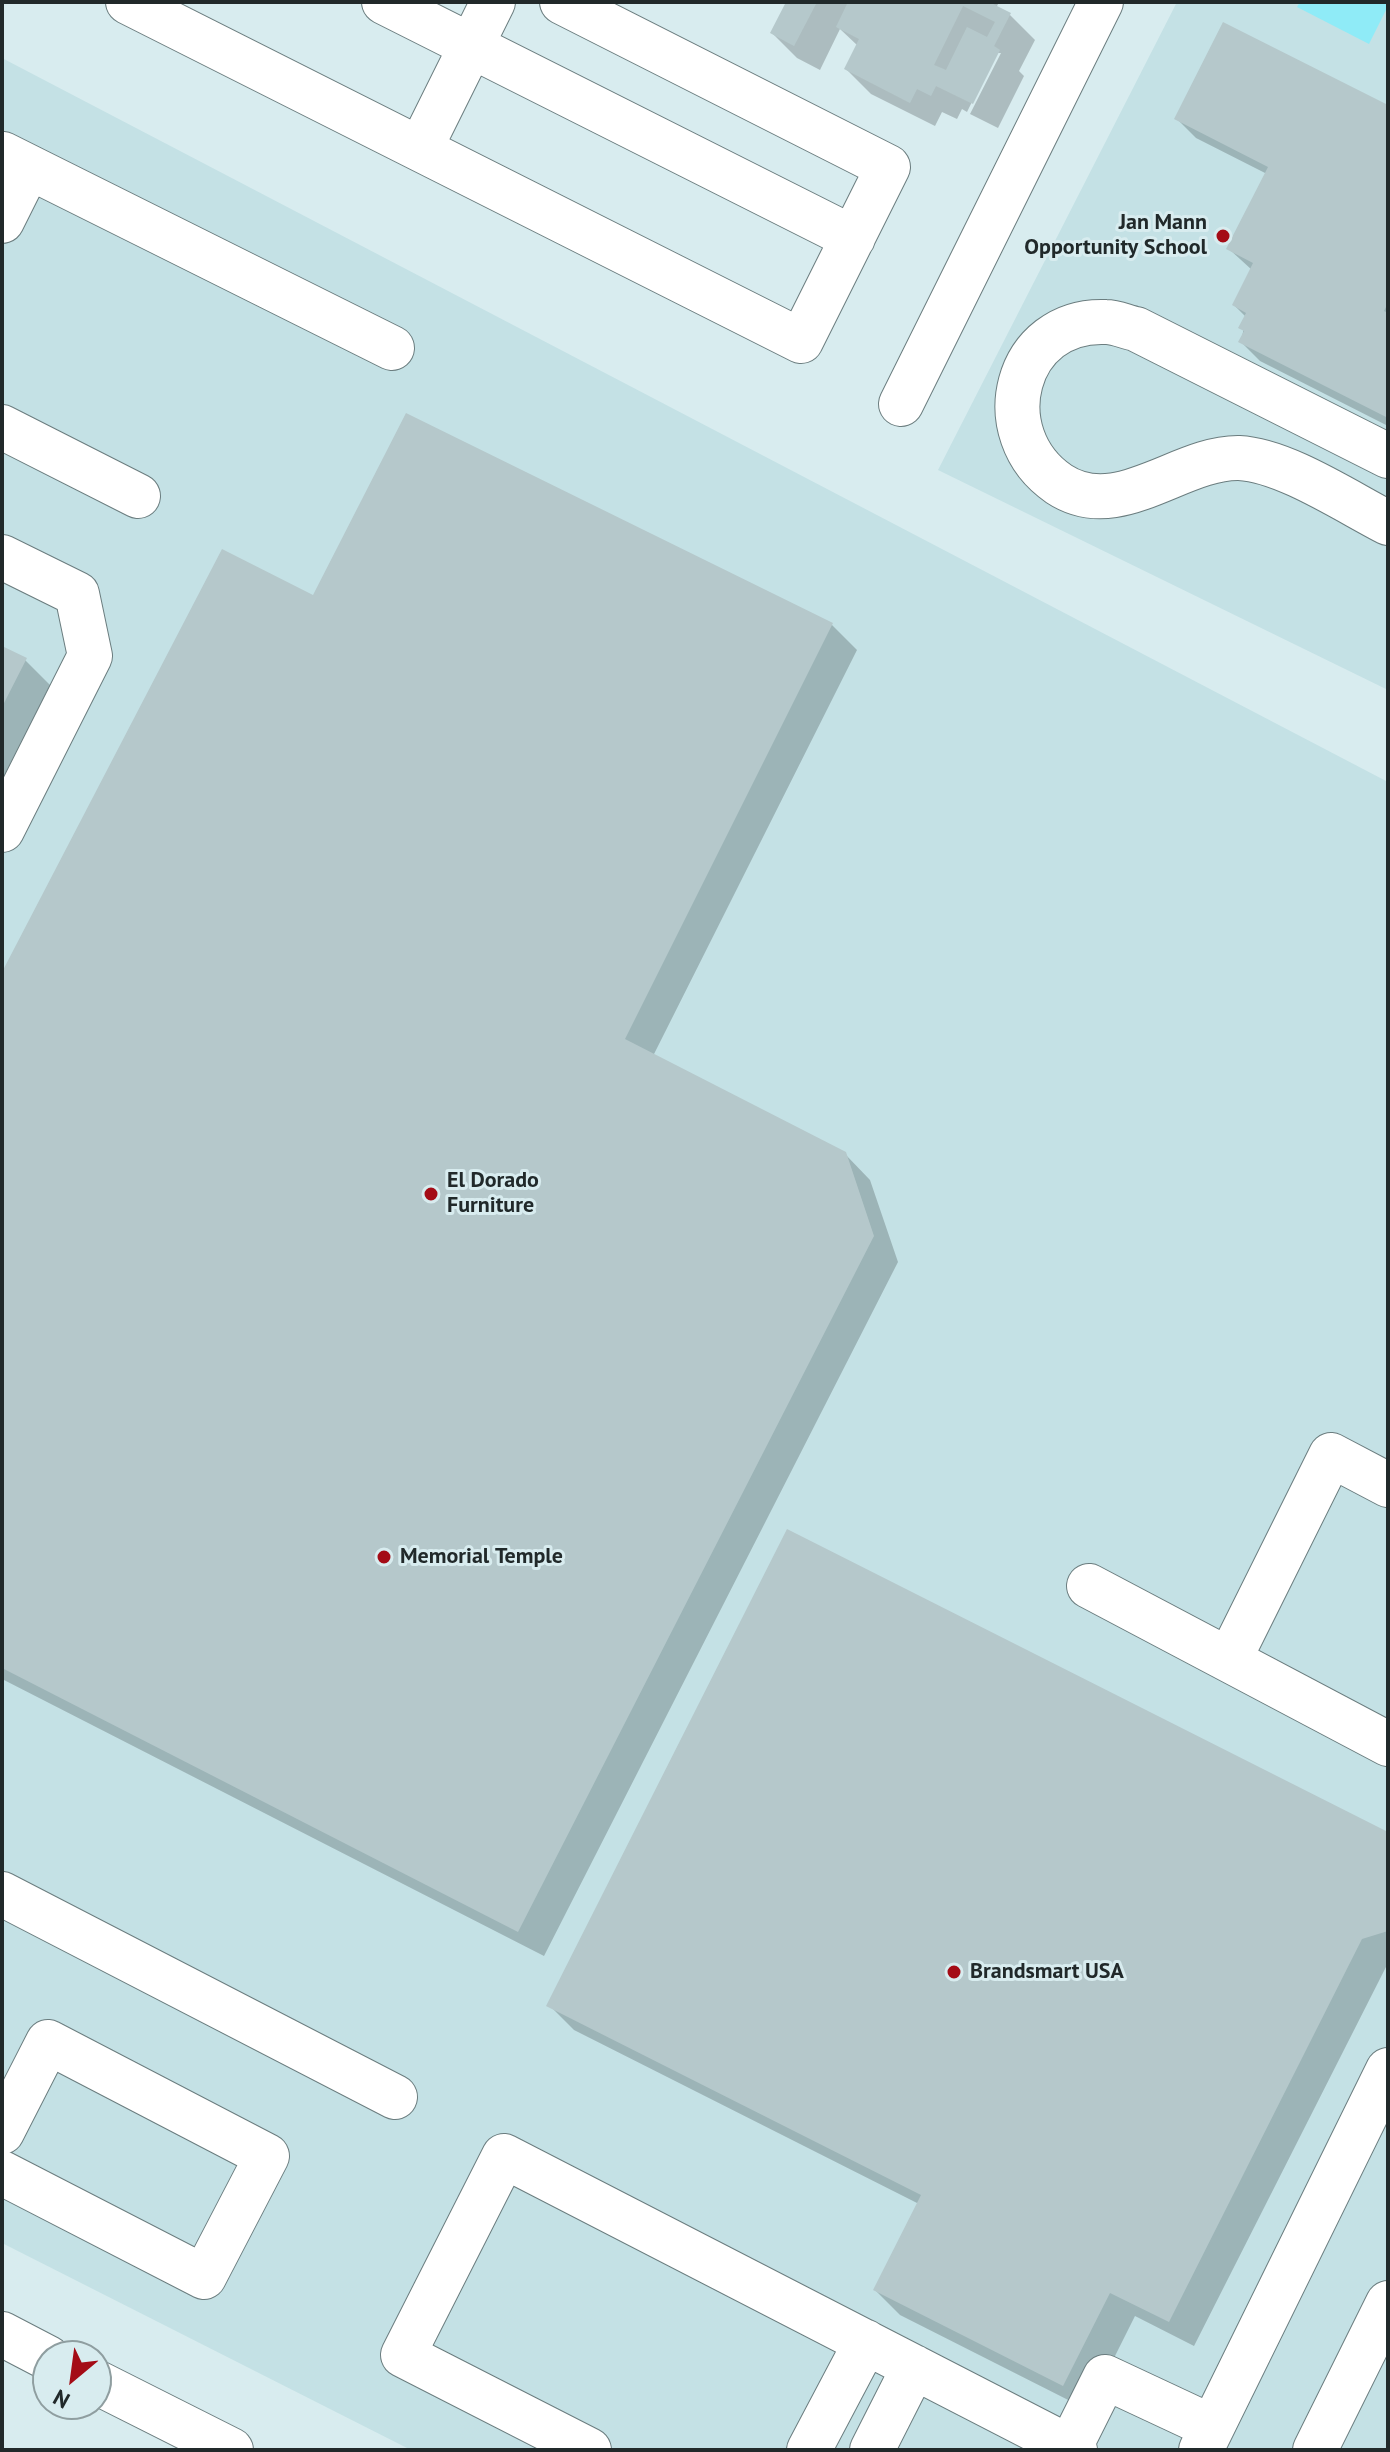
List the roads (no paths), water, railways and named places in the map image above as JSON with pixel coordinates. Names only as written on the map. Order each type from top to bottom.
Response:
[{"type":"street","points":[[128,2],[801,341],[888,167],[562,2]]},
{"type":"street","points":[[384,2],[853,238]]},
{"type":"street","points":[[420,149],[493,2]]},
{"type":"street","points":[[901,404],[1101,2]]},
{"type":"street","points":[[2,221],[15,160],[392,348]]},
{"type":"street","points":[[1388,456],[1136,329],[1106,322],[1077,326],[1051,338],[1030,359],[1018,386],[1015,415],[1023,444],[1039,468],[1062,486],[1090,496],[1119,495],[1212,462],[1237,458],[1261,461],[1388,523]]},
{"type":"street","points":[[2,427],[138,496]]},
{"type":"street","points":[[2,557],[77,594],[90,656],[2,830]]},
{"type":"street","points":[[1229,1660],[1331,1455],[1388,1485]]},
{"type":"street","points":[[1089,1586],[1388,1744]]},
{"type":"street","points":[[2,1894],[395,2097]]},
{"type":"street","points":[[2,2132],[48,2042],[267,2156],[204,2277],[2,2173]]},
{"type":"street","points":[[589,2450],[403,2355],[504,2156],[1072,2449],[1105,2377],[1206,2439],[1388,2070]]},
{"type":"street","points":[[1315,2450],[1388,2303]]},
{"type":"street","points":[[2,2334],[32,2350]]},
{"type":"street","points":[[809,2450],[866,2342]]},
{"type":"street","points":[[872,2450],[914,2367]]},
{"type":"street","points":[[112,2390],[231,2450]]},
{"type":"place","name":"Jan Mann Opportunity School","points":[[1223,236]]},
{"type":"place","name":"El Dorado Furniture","points":[[431,1194]]},
{"type":"place","name":"Memorial Temple","points":[[384,1557]]},
{"type":"place","name":"Brandsmart USA","points":[[954,1972]]}]
